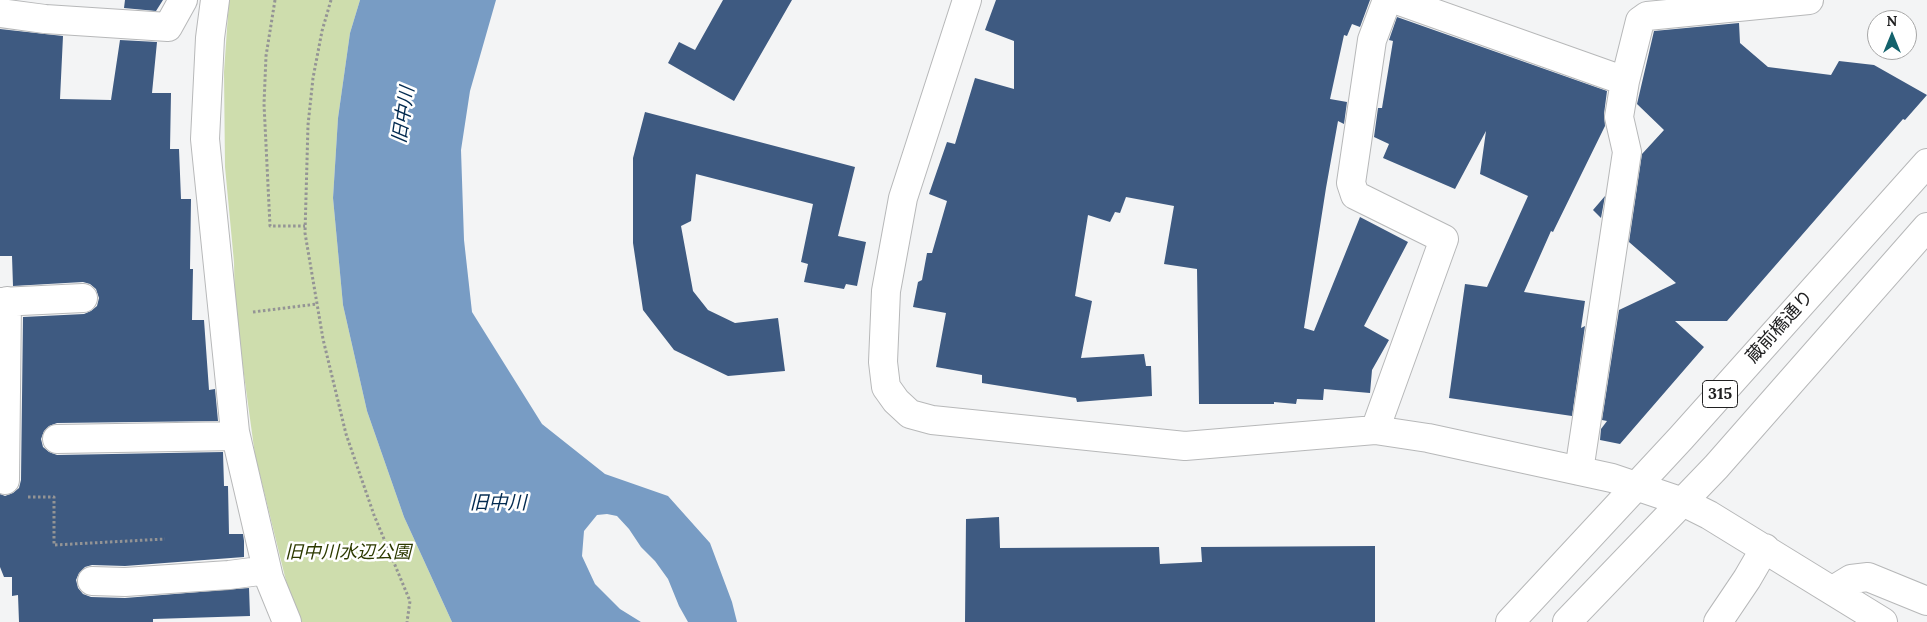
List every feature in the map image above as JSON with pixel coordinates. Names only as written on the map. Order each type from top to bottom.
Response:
[{"type":"street","points":[[0,13],[45,20],[168,27],[183,0]]},
{"type":"street","points":[[215,0],[210,38],[205,139],[236,436],[267,570],[287,622]]},
{"type":"street","points":[[967,0],[903,198],[886,291],[883,362],[886,387],[896,401],[910,414],[932,420],[1185,446],[1374,430],[1428,438],[1612,478],[1683,502],[1709,515],[1883,622]]},
{"type":"street","points":[[1374,430],[1444,239],[1355,195],[1351,182],[1372,40],[1387,0]]},
{"type":"street","points":[[1397,0],[1625,82]]},
{"type":"street","points":[[1579,471],[1627,152],[1619,117],[1625,82],[1640,21],[1647,16],[1809,0]]},
{"type":"street","name":"蔵前橋通り","points":[[1510,622],[1636,487],[1927,163]]},
{"type":"street","name":"315","points":[[1567,622],[1683,502],[1927,227]]},
{"type":"street","points":[[5,480],[3,398],[4,301],[83,298]]},
{"type":"street","points":[[57,439],[236,436]]},
{"type":"street","points":[[1718,622],[1747,579],[1764,548]]},
{"type":"street","points":[[92,581],[125,582],[229,575],[267,570]]},
{"type":"street","points":[[1833,590],[1851,579],[1868,577],[1927,600]]},
{"type":"path","points":[[275,0],[266,56],[264,104],[270,226],[305,226]]},
{"type":"path","points":[[331,0],[322,32],[313,78],[308,125],[305,226],[317,304],[346,434],[374,515],[410,601],[407,622]]},
{"type":"path","points":[[246,313],[317,304]]},
{"type":"path","points":[[5,480],[12,479],[12,497],[54,497],[54,544],[165,539]]},
{"type":"green space","name":"旧中川水辺公園","points":[[229,0],[360,0],[350,33],[338,118],[333,198],[343,305],[367,411],[404,517],[452,622],[300,622],[288,589],[255,455],[235,309],[234,262],[225,167],[224,72]]},
{"type":"water","name":"旧中川","points":[[360,0],[496,0],[470,91],[461,150],[464,240],[472,312],[542,424],[605,474],[668,496],[710,543],[732,602],[737,622],[688,622],[668,579],[655,561],[641,547],[629,529],[617,516],[607,514],[597,515],[584,531],[582,556],[595,584],[620,609],[641,622],[452,622],[404,517],[367,411],[343,305],[333,198],[338,118],[350,33]]},
{"type":"building","points":[[125,0],[163,0],[156,11],[124,8]]},
{"type":"building","points":[[723,0],[792,0],[734,101],[668,63],[679,42],[695,50]]},
{"type":"building","points":[[996,0],[1370,0],[1360,27],[1352,24],[1347,36],[1344,35],[1330,99],[1347,102],[1344,124],[1338,121],[1304,328],[1314,331],[1360,217],[1408,242],[1364,326],[1389,340],[1372,370],[1370,393],[1324,389],[1323,400],[1297,399],[1296,404],[1274,402],[1274,404],[1199,404],[1197,269],[1164,264],[1174,206],[1126,197],[1120,213],[1115,212],[1110,222],[1088,215],[1075,296],[1092,301],[1081,358],[1144,354],[1146,366],[1151,366],[1152,396],[1077,402],[1076,398],[982,383],[982,375],[936,367],[946,313],[913,307],[918,282],[922,280],[927,253],[932,253],[947,201],[929,194],[947,142],[955,144],[975,78],[1014,89],[1014,41],[985,30]]},
{"type":"building","points":[[1397,17],[1607,91],[1604,114],[1605,126],[1553,232],[1551,231],[1524,292],[1585,301],[1581,328],[1585,326],[1572,416],[1449,398],[1465,284],[1487,287],[1528,196],[1480,174],[1486,131],[1455,189],[1383,158],[1389,144],[1374,137],[1378,108],[1382,108],[1393,41],[1389,40]]},
{"type":"building","points":[[1739,23],[1740,43],[1768,67],[1831,75],[1839,61],[1874,65],[1927,95],[1905,120],[1903,119],[1727,321],[1675,321],[1704,347],[1620,444],[1600,440],[1601,429],[1607,421],[1602,420],[1619,310],[1676,283],[1629,242],[1642,154],[1664,130],[1637,104],[1654,31]]},
{"type":"building","points":[[0,29],[63,36],[60,99],[111,100],[120,40],[157,42],[152,93],[171,93],[170,149],[179,149],[181,199],[191,199],[190,269],[193,269],[192,320],[204,320],[209,390],[215,389],[218,421],[57,423],[49,426],[44,431],[41,439],[43,447],[57,455],[223,452],[224,486],[228,486],[229,534],[243,534],[244,541],[244,557],[125,566],[92,565],[85,567],[79,573],[76,580],[78,588],[83,594],[91,597],[125,598],[249,588],[250,616],[153,619],[153,622],[19,622],[18,595],[12,596],[12,577],[4,577],[0,567],[0,494],[5,496],[13,493],[19,488],[21,480],[23,317],[84,314],[97,306],[99,298],[96,289],[90,284],[83,282],[13,286],[12,256],[0,256]]},
{"type":"building","points":[[645,112],[855,167],[838,236],[866,242],[857,286],[846,284],[844,289],[804,282],[808,264],[801,262],[813,204],[696,174],[691,221],[681,226],[693,291],[708,310],[735,323],[778,318],[785,371],[728,376],[674,350],[643,310],[633,243],[633,158]]},
{"type":"building","points":[[1605,196],[1601,218],[1593,210]]},
{"type":"building","points":[[999,517],[1000,548],[1159,547],[1160,564],[1202,562],[1201,547],[1375,546],[1375,622],[965,622],[966,519]]}]
